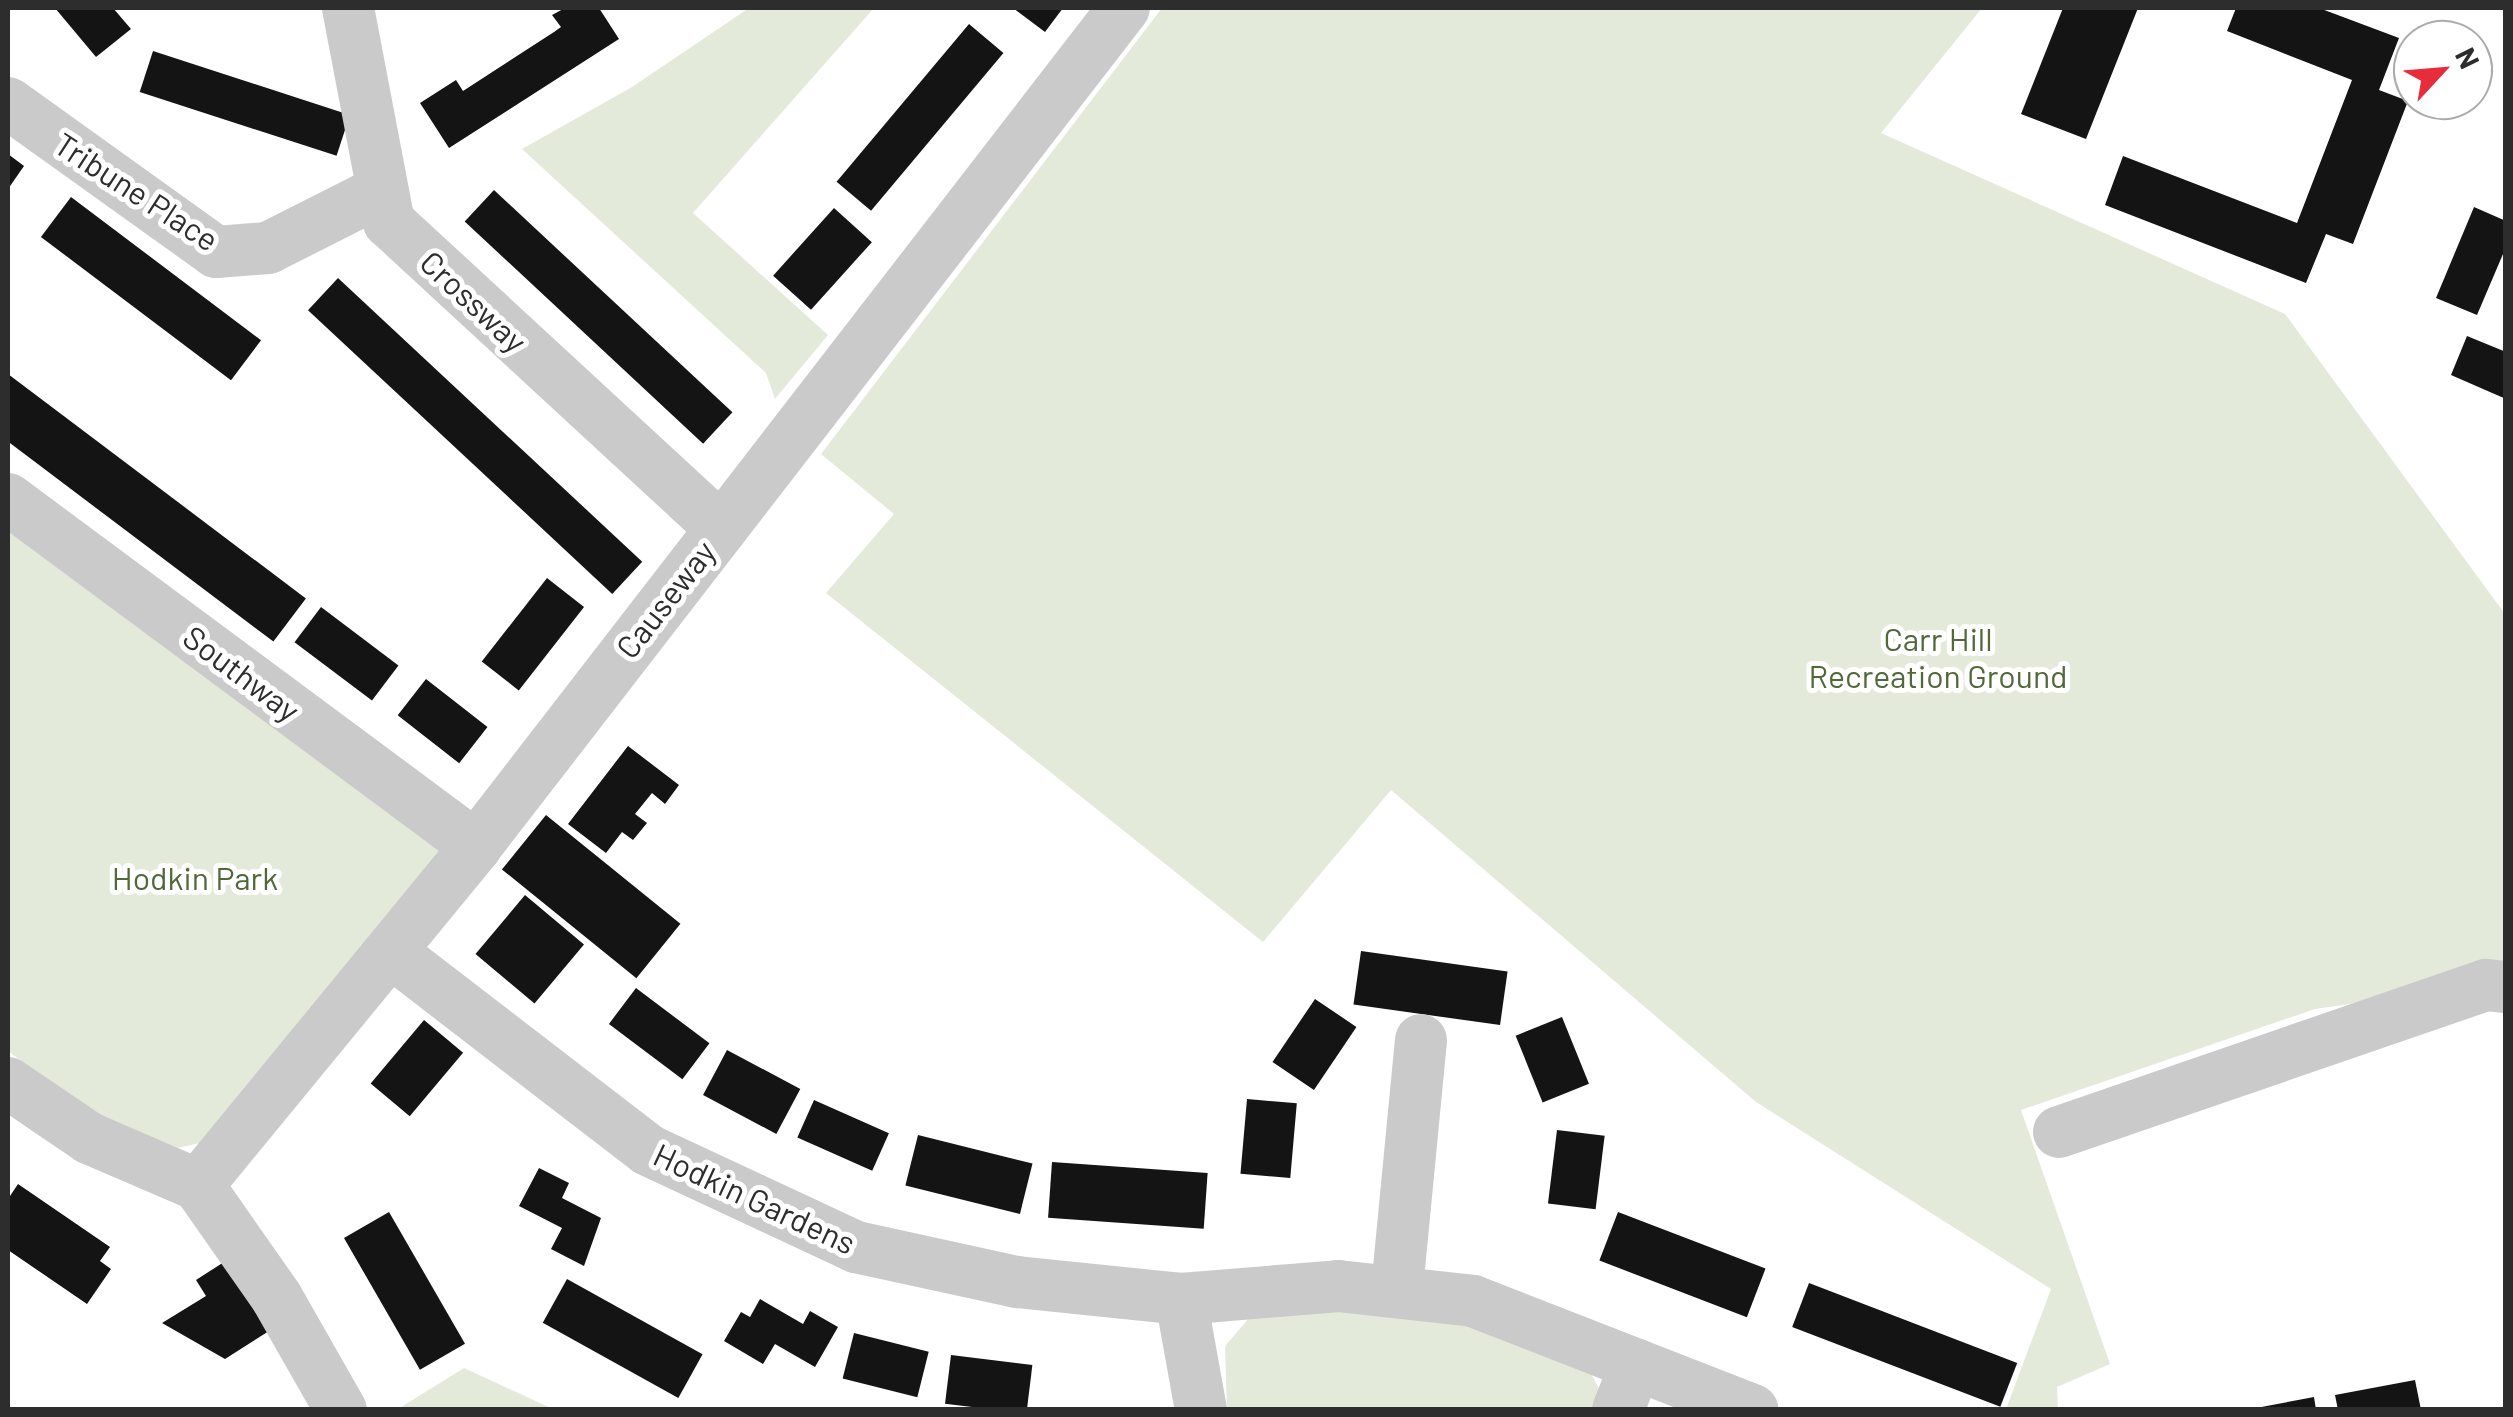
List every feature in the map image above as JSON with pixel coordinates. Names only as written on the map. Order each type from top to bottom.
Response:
[{"type":"street","name":"Crossway","points":[[348,8],[389,222],[721,528]]},
{"type":"street","name":"Causeway","points":[[198,1185],[476,846],[1124,8]]},
{"type":"street","name":"Tribune Place","points":[[8,103],[216,252],[268,248],[381,191]]},
{"type":"street","name":"Southway","points":[[8,499],[476,846]]},
{"type":"street","name":"Hodkin Gardens","points":[[391,952],[648,1150],[856,1247],[1017,1282],[1182,1299],[1338,1286],[1397,1289],[1474,1300],[1627,1387],[1752,1410]]},
{"type":"street","points":[[2059,1132],[2486,985],[2506,987]]},
{"type":"street","points":[[1397,1289],[1421,1040]]},
{"type":"street","points":[[8,1083],[89,1138],[198,1185],[278,1298],[341,1410]]},
{"type":"street","points":[[1182,1299],[1201,1410]]},
{"type":"green space","points":[[749,8],[874,8],[693,213],[828,335],[775,399],[766,373],[522,149],[632,87]]},
{"type":"green space","name":"Carr Hill Recreation Ground","points":[[1162,8],[1982,8],[1881,133],[2285,314],[2505,614],[2505,982],[2315,1009],[2021,1110],[2110,1364],[2057,1387],[2058,1409],[2006,1409],[2051,1289],[1756,1102],[1391,790],[1263,942],[826,593],[894,514],[821,454]]},
{"type":"green space","name":"Hodkin Park","points":[[8,509],[476,846],[212,1140],[178,1148],[92,1114],[8,1051]]},
{"type":"green space","points":[[1390,1306],[1500,1332],[1586,1364],[1604,1398],[1599,1410],[1227,1410],[1225,1346],[1256,1310]]},
{"type":"green space","points":[[464,1368],[553,1409],[398,1409]]},
{"type":"building","points":[[55,8],[113,8],[131,29],[96,57]]},
{"type":"building","points":[[565,8],[599,8],[619,39],[449,148],[420,103],[456,80],[463,91],[554,32],[561,27],[552,15]]},
{"type":"building","points":[[1013,8],[1063,8],[1045,32]]},
{"type":"building","points":[[2063,8],[2138,8],[2086,139],[2021,114]]},
{"type":"building","points":[[2236,8],[2319,8],[2393,36],[2393,54],[2379,90],[2393,95],[2393,120],[2401,120],[2353,244],[2326,234],[2306,283],[2105,205],[2123,156],[2297,223],[2352,80],[2227,31]]},
{"type":"building","points":[[969,24],[1003,53],[871,211],[837,182]]},
{"type":"building","points":[[153,51],[350,115],[337,156],[140,92]]},
{"type":"building","points":[[8,154],[24,166],[8,189]]},
{"type":"building","points":[[494,190],[732,412],[703,444],[465,221]]},
{"type":"building","points":[[71,197],[261,340],[231,380],[41,237]]},
{"type":"building","points":[[2474,207],[2506,221],[2506,247],[2477,315],[2436,298]]},
{"type":"building","points":[[834,208],[872,242],[811,310],[773,276]]},
{"type":"building","points":[[338,278],[642,562],[612,594],[308,310]]},
{"type":"building","points":[[2467,336],[2506,352],[2506,399],[2451,375]]},
{"type":"building","points":[[8,374],[306,598],[273,642],[8,442]]},
{"type":"building","points":[[547,578],[584,607],[519,690],[482,662]]},
{"type":"building","points":[[321,607],[398,665],[372,701],[295,642]]},
{"type":"building","points":[[426,679],[487,727],[459,763],[398,715]]},
{"type":"building","points":[[628,746],[679,785],[665,804],[652,793],[635,814],[647,823],[633,840],[622,832],[606,853],[568,824]]},
{"type":"building","points":[[546,815],[680,924],[636,978],[502,869]]},
{"type":"building","points":[[525,895],[584,944],[534,1003],[476,954]]},
{"type":"building","points":[[1361,951],[1508,972],[1500,1025],[1353,1004]]},
{"type":"building","points":[[636,988],[709,1043],[682,1079],[609,1024]]},
{"type":"building","points":[[1315,999],[1356,1027],[1314,1090],[1273,1062]]},
{"type":"building","points":[[1562,1017],[1589,1084],[1543,1102],[1516,1036]]},
{"type":"building","points":[[424,1020],[463,1053],[410,1116],[371,1084]]},
{"type":"building","points":[[727,1050],[800,1089],[776,1134],[703,1095]]},
{"type":"building","points":[[1247,1099],[1297,1103],[1290,1178],[1240,1174]]},
{"type":"building","points":[[814,1100],[889,1133],[872,1171],[797,1137]]},
{"type":"building","points":[[1557,1130],[1605,1136],[1596,1209],[1548,1203]]},
{"type":"building","points":[[918,1135],[1032,1164],[1020,1214],[905,1185]]},
{"type":"building","points":[[1052,1162],[1208,1173],[1204,1229],[1048,1218]]},
{"type":"building","points":[[539,1168],[569,1183],[562,1198],[601,1218],[584,1266],[551,1249],[562,1228],[519,1206]]},
{"type":"building","points":[[18,1184],[110,1247],[100,1261],[111,1269],[87,1304],[8,1250],[8,1199]]},
{"type":"building","points":[[389,1212],[465,1344],[420,1370],[344,1238]]},
{"type":"building","points":[[1618,1212],[1766,1269],[1747,1317],[1599,1261]]},
{"type":"building","points":[[224,1262],[269,1331],[225,1359],[162,1323],[206,1296],[196,1280]]},
{"type":"building","points":[[567,1279],[703,1354],[678,1398],[543,1323]]},
{"type":"building","points":[[1809,1283],[2017,1363],[2000,1407],[1792,1327]]},
{"type":"building","points":[[760,1299],[803,1324],[810,1311],[838,1327],[815,1367],[775,1344],[763,1364],[724,1341],[741,1312],[750,1317]]},
{"type":"building","points":[[854,1333],[929,1352],[917,1397],[843,1379]]},
{"type":"building","points":[[951,1355],[1032,1365],[1027,1410],[945,1404]]},
{"type":"building","points":[[2415,1380],[2421,1410],[2338,1410],[2335,1395]]},
{"type":"building","points":[[2314,1397],[2316,1410],[2256,1410],[2256,1408]]}]
